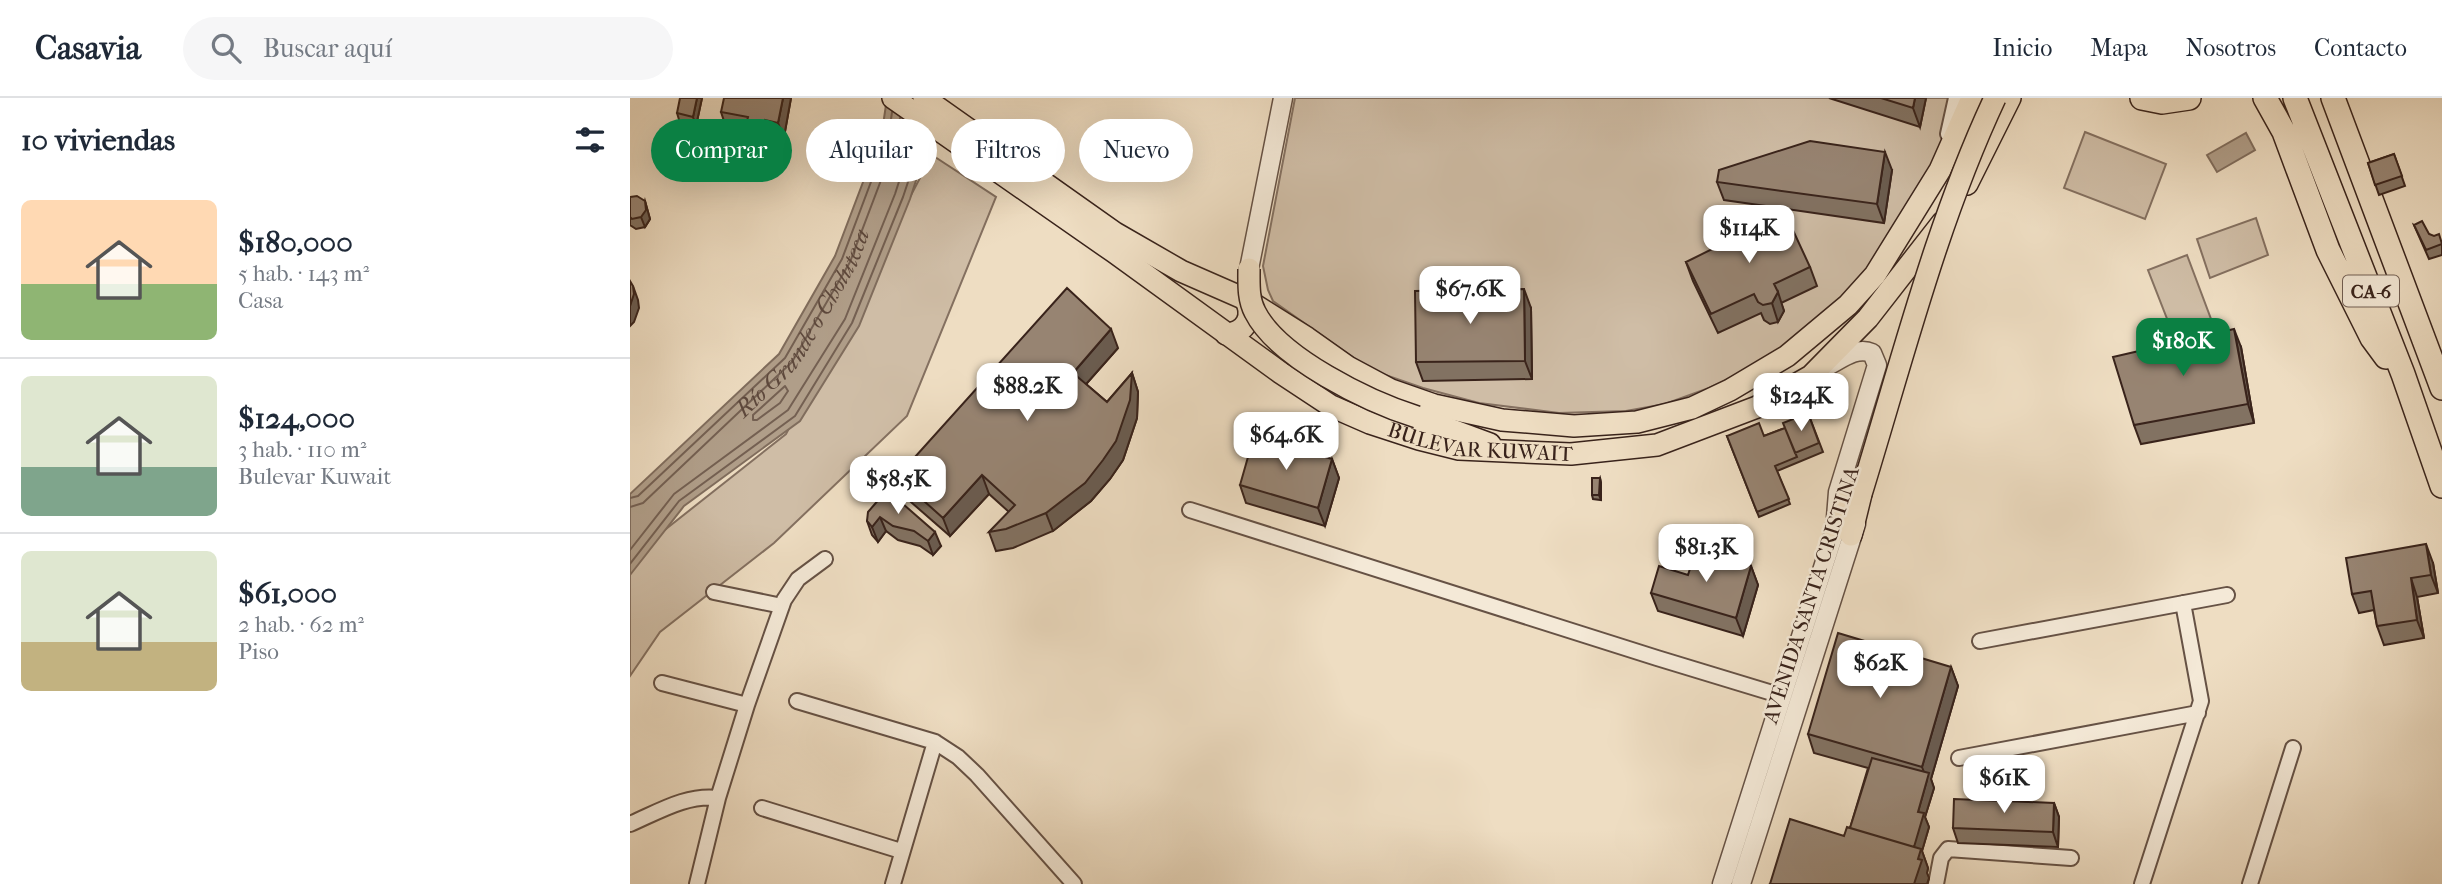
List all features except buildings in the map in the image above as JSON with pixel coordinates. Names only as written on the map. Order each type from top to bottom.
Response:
[{"type":"highway","points":[[2141,98],[2162,102],[2189,98]]},
{"type":"highway","points":[[2265,98],[2284,132],[2328,250],[2372,338],[2403,374]]},
{"type":"highway","name":"CA-6","points":[[2295,98],[2403,374],[2442,486]]},
{"type":"highway","name":"CA-6","points":[[2333,98],[2442,388]]},
{"type":"highway","points":[[2343,98],[2365,180]]},
{"type":"main road","name":"BULEVAR KUWAIT","points":[[893,98],[951,132]]},
{"type":"main road","name":"BULEVAR KUWAIT","points":[[924,98],[951,122]]},
{"type":"main road","name":"BULEVAR KUWAIT","points":[[1033,182],[1149,254],[1245,299],[1348,367],[1391,390],[1434,405],[1502,420],[1574,426],[1637,422],[1692,408],[1731,390],[1787,356],[1847,305],[1875,275],[1940,170],[1972,98]]},
{"type":"main road","points":[[1843,532],[1941,195],[1980,98]]},
{"type":"main road","points":[[1854,492],[1949,210],[1975,140],[1995,98]]},
{"type":"main road","name":"BULEVAR KUWAIT","points":[[1024,182],[1226,334],[1331,406],[1370,423],[1459,449],[1571,454],[1657,445],[1758,407],[1811,376],[1868,318],[1921,252],[1958,200],[2010,98]]},
{"type":"main road","points":[[1250,269],[1249,296],[1253,309],[1281,344],[1337,382],[1388,407],[1512,452]]},
{"type":"main road","points":[[1226,334],[1238,332],[1247,323],[1250,311],[1245,299]]},
{"type":"main road","points":[[1267,363],[1263,354],[1265,340],[1274,329],[1288,326]]},
{"type":"main road","points":[[1424,420],[1502,420]]},
{"type":"street","points":[[1250,269],[1283,98]]},
{"type":"street","points":[[1940,170],[1956,98]]},
{"type":"street","name":"AVENIDA SANTA CRISTINA","points":[[1722,884],[1782,696],[1843,532],[1868,498],[1958,200]]},
{"type":"street","name":"AVENIDA SANTA CRISTINA","points":[[1741,884],[1843,532],[1838,492],[1875,379],[1877,361],[1872,353],[1859,350],[1811,376]]},
{"type":"street","points":[[1190,510],[1782,696]]},
{"type":"street","points":[[697,884],[747,705],[782,606],[799,579],[825,559]]},
{"type":"street","points":[[714,592],[782,606]]},
{"type":"street","points":[[1980,642],[2227,595]]},
{"type":"street","points":[[2142,884],[2201,701],[2183,603]]},
{"type":"street","points":[[662,683],[747,705]]},
{"type":"street","points":[[797,701],[934,742],[958,757],[1074,884]]},
{"type":"street","points":[[1959,758],[2198,713]]},
{"type":"street","points":[[893,884],[934,742]]},
{"type":"street","points":[[2250,884],[2293,748]]},
{"type":"street","points":[[630,824],[690,798],[719,798]]},
{"type":"street","points":[[762,808],[901,851]]},
{"type":"street","points":[[1936,884],[1941,858],[1948,849],[2071,858]]},
{"type":"shaded area","points":[[1295,98],[1952,98],[1936,167],[1871,268],[1826,316],[1769,359],[1709,388],[1665,404],[1626,411],[1559,413],[1479,403],[1371,370],[1273,301],[1263,266]]},
{"type":"shaded area","points":[[2085,132],[2166,164],[2145,219],[2064,188]]},
{"type":"shaded area","points":[[937,158],[951,167],[951,182],[973,182],[996,197],[907,416],[774,543],[660,632],[630,676],[630,566],[647,544],[786,434],[918,182],[937,182]]},
{"type":"shaded area","points":[[2256,218],[2268,255],[2210,278],[2197,239]]},
{"type":"shaded area","points":[[2187,255],[2211,319],[2173,334],[2148,270]]},
{"type":"water","points":[[887,98],[943,98],[936,119],[884,119]]},
{"type":"water","points":[[2246,133],[2255,150],[2217,172],[2207,155]]},
{"type":"water","name":"Río Grande o Choluteca","points":[[863,182],[916,182],[859,326],[800,421],[684,506],[630,575],[630,494],[779,354],[835,256]]}]
